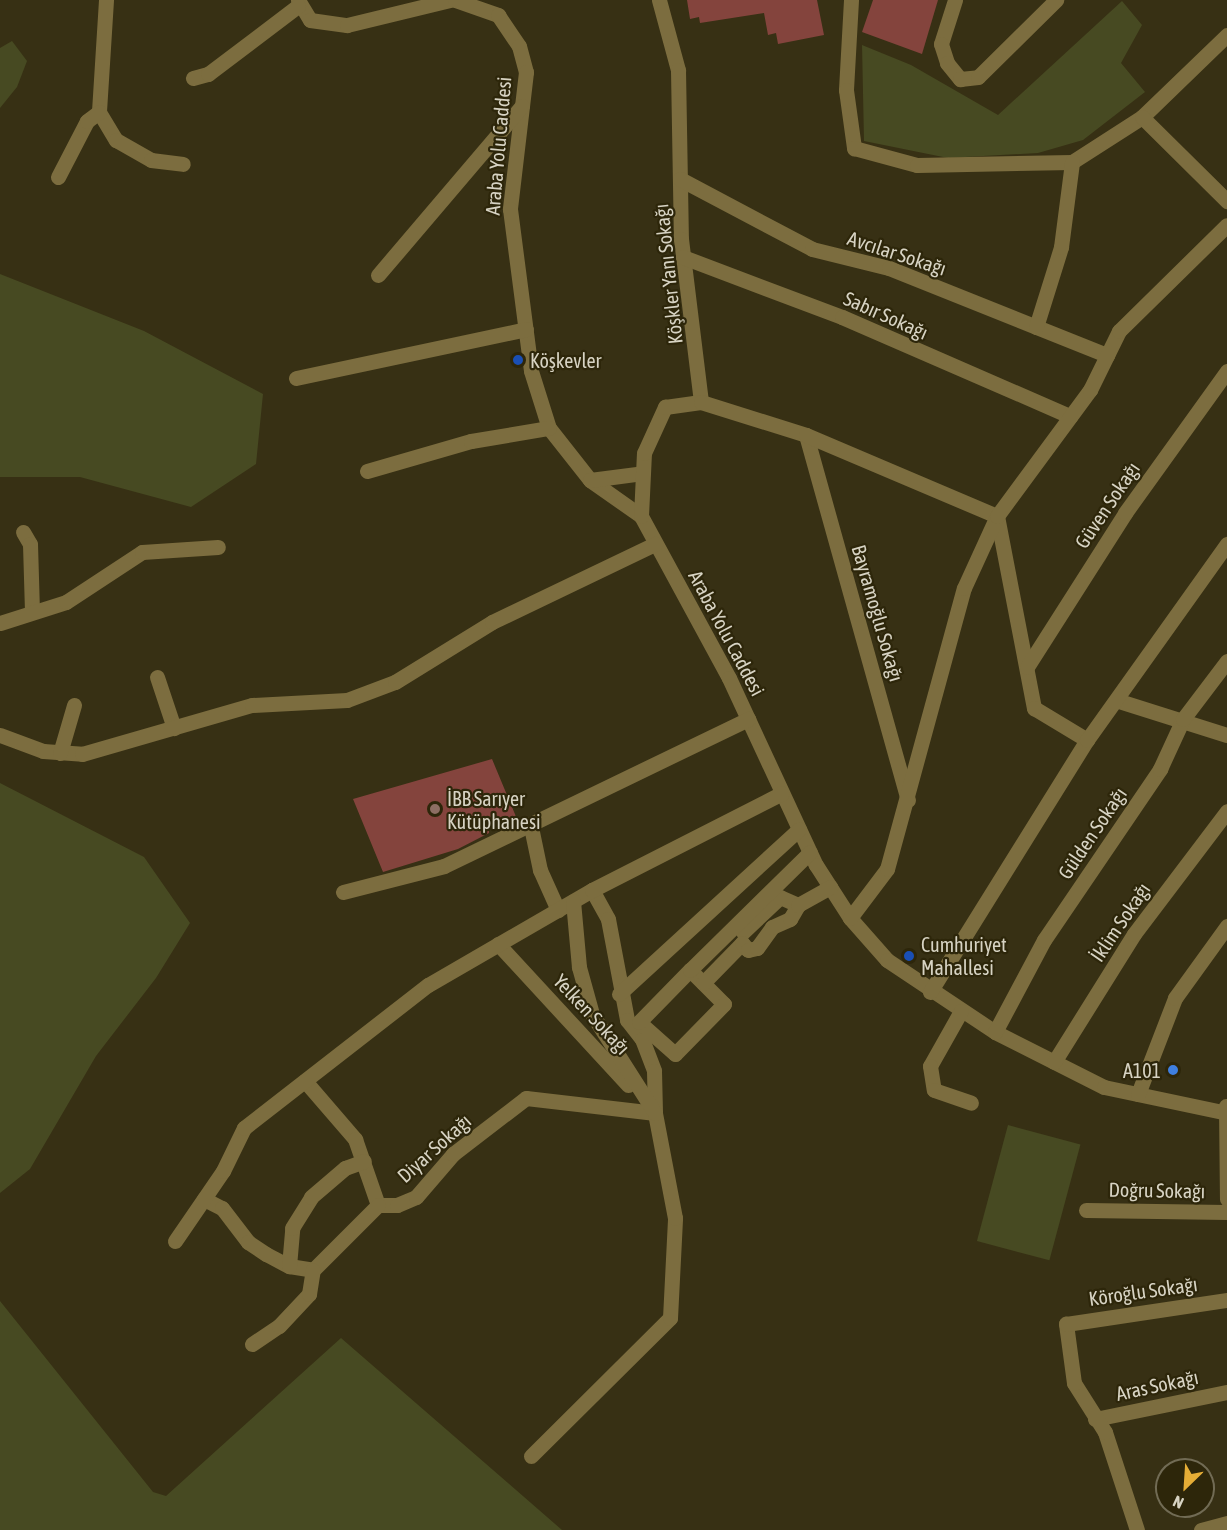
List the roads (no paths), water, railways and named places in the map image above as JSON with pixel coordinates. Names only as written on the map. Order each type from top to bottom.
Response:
[{"type":"street","points":[[106,0],[99,112],[116,140],[151,160],[183,165]]},
{"type":"street","points":[[193,78],[208,74],[298,3],[310,20],[347,25],[450,0]]},
{"type":"street","name":"Araba Yolu Caddesi","points":[[455,0],[498,15],[519,46],[526,72],[510,209],[531,371],[549,428],[590,480],[641,516],[748,719],[810,852],[850,918],[886,960],[930,992],[995,1032],[1104,1087],[1226,1110]]},
{"type":"street","name":"Köşkler Yanı Sokağı","points":[[659,0],[678,70],[683,257],[701,402]]},
{"type":"street","points":[[851,0],[846,90],[854,148],[917,165],[1072,162],[1142,117],[1227,35]]},
{"type":"street","points":[[954,0],[941,44],[947,63],[960,80],[978,77],[1056,0]]},
{"type":"street","points":[[378,275],[522,105]]},
{"type":"street","points":[[58,177],[87,121],[99,112]]},
{"type":"street","points":[[1142,117],[1227,201]]},
{"type":"street","points":[[1036,327],[1061,247],[1072,162]]},
{"type":"street","name":"Avcılar Sokağı","points":[[680,179],[812,249],[889,268],[1107,355]]},
{"type":"street","points":[[850,918],[887,869],[909,803],[964,588],[998,516],[1070,416],[1119,331],[1227,225]]},
{"type":"street","name":"Sabır Sokağı","points":[[683,257],[842,317],[1070,416]]},
{"type":"street","points":[[296,378],[526,329]]},
{"type":"street","name":"Güven Sokağı","points":[[1027,667],[1125,513],[1227,371]]},
{"type":"street","points":[[641,516],[644,453],[665,407],[701,402],[806,435],[998,516]]},
{"type":"street","points":[[367,471],[471,441],[549,428]]},
{"type":"street","name":"Bayramoğlu Sokağı","points":[[806,435],[909,803]]},
{"type":"street","points":[[590,480],[643,473]]},
{"type":"street","points":[[998,516],[1034,708],[1088,740]]},
{"type":"street","points":[[23,532],[30,544],[32,611]]},
{"type":"street","points":[[0,735],[60,753],[82,754],[252,705],[347,700],[394,682],[492,622],[655,544]]},
{"type":"street","points":[[930,992],[1088,740],[1119,701],[1227,544]]},
{"type":"street","points":[[0,623],[66,602],[142,552],[218,547]]},
{"type":"street","name":"Gülden Sokağı","points":[[995,1032],[1044,940],[1160,769],[1182,719],[1227,661]]},
{"type":"street","points":[[156,677],[174,728]]},
{"type":"street","points":[[1119,701],[1227,735]]},
{"type":"street","points":[[60,753],[74,705]]},
{"type":"street","points":[[343,892],[444,866],[531,827],[748,719]]},
{"type":"street","points":[[175,1241],[204,1199],[244,1128],[428,985],[592,890],[782,793]]},
{"type":"street","name":"İklim Sokağı","points":[[1054,1062],[1134,934],[1227,811]]},
{"type":"street","points":[[531,827],[540,870],[558,910]]},
{"type":"street","points":[[619,994],[799,829]]},
{"type":"street","points":[[690,970],[724,1004],[675,1054],[639,1022],[690,970],[810,852]]},
{"type":"street","points":[[760,916],[772,927],[783,926],[798,905],[830,887]]},
{"type":"street","points":[[531,1456],[669,1318],[675,1218],[655,1113],[654,1071],[642,1039],[627,1020],[619,994],[608,919],[592,890]]},
{"type":"street","points":[[703,983],[742,943],[743,932],[780,897],[798,905]]},
{"type":"street","points":[[573,901],[579,967],[592,1014],[655,1113]]},
{"type":"street","points":[[1138,1094],[1175,998],[1227,926]]},
{"type":"street","points":[[742,943],[748,950],[757,948],[772,927]]},
{"type":"street","name":"Yelken Sokağı","points":[[498,944],[655,1113]]},
{"type":"street","points":[[961,1011],[930,1066],[934,1090],[971,1103]]},
{"type":"street","name":"Diyar Sokağı","points":[[305,1081],[355,1139],[378,1205],[397,1205],[416,1197],[453,1154],[526,1098],[655,1113]]},
{"type":"street","name":"Doğru Sokağı","points":[[1226,1110],[1227,1199]]},
{"type":"street","points":[[289,1266],[292,1228],[311,1197],[345,1168],[364,1161]]},
{"type":"street","points":[[204,1199],[222,1208],[248,1242],[289,1266],[313,1270]]},
{"type":"street","points":[[252,1344],[279,1326],[309,1294],[313,1270],[378,1205]]},
{"type":"street","name":"Doğru Sokağı","points":[[1086,1210],[1227,1212]]},
{"type":"street","name":"Köroğlu Sokağı","points":[[1095,1419],[1074,1383],[1066,1324],[1227,1300]]},
{"type":"street","name":"Aras Sokağı","points":[[1095,1419],[1227,1392]]},
{"type":"street","points":[[1095,1419],[1105,1432],[1137,1530]]},
{"type":"street","points":[[1201,1530],[1227,1523]]},
{"type":"place","name":"Köşkevler","points":[[518,360]]},
{"type":"place","name":"İBB Sarıyer Kütüphanesi","points":[[435,809]]},
{"type":"place","name":"Cumhuriyet Mahallesi","points":[[909,956]]},
{"type":"place","name":"A101","points":[[1173,1070]]}]
